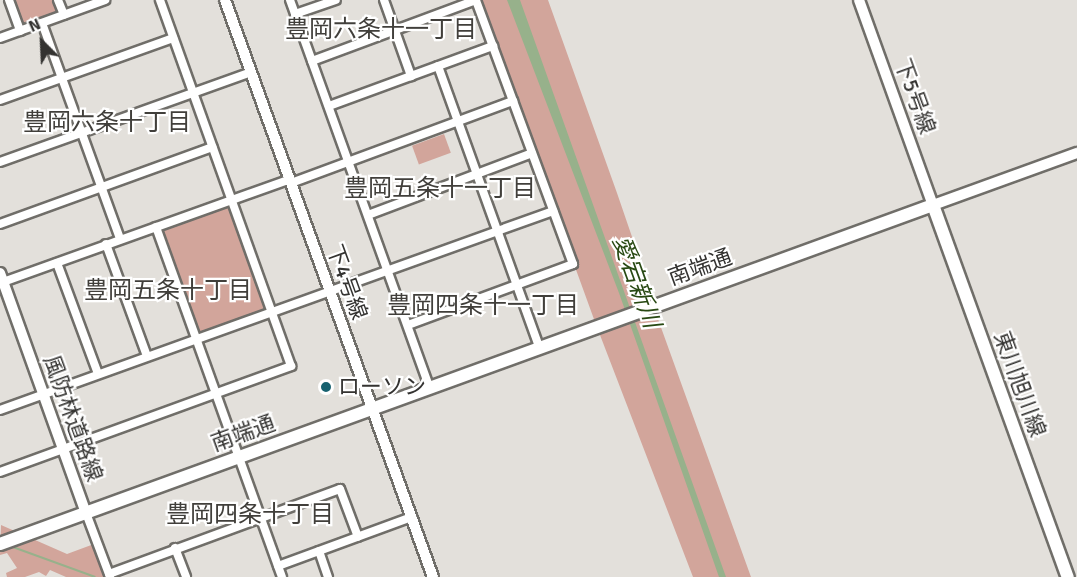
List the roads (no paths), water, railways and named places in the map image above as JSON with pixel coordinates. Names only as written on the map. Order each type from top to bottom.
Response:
[{"type":"main road","name":"南端通","points":[[0,544],[539,346],[933,205]]},
{"type":"main road","name":"東川旭川線","points":[[933,205],[1068,577]]},
{"type":"street","points":[[9,0],[20,31]]},
{"type":"street","points":[[58,0],[64,15]]},
{"type":"street","points":[[0,38],[105,0]]},
{"type":"street","points":[[0,471],[291,366],[159,0]]},
{"type":"street","name":"下4号線","points":[[225,0],[433,577]]},
{"type":"street","points":[[290,0],[429,386]]},
{"type":"street","points":[[295,15],[336,0]]},
{"type":"street","points":[[384,0],[411,76]]},
{"type":"street","points":[[312,60],[476,0],[573,264],[408,325]]},
{"type":"street","name":"下5号線","points":[[859,0],[933,205]]},
{"type":"street","points":[[42,22],[120,239]]},
{"type":"street","points":[[0,100],[173,38]]},
{"type":"street","points":[[328,106],[493,46]]},
{"type":"street","points":[[438,66],[539,346]]},
{"type":"street","points":[[0,162],[251,72]]},
{"type":"street","points":[[2,281],[232,199],[348,162],[513,101]]},
{"type":"street","points":[[0,224],[213,147]]},
{"type":"street","points":[[368,215],[532,153]]},
{"type":"street","name":"南端通","points":[[933,205],[1077,153]]},
{"type":"street","points":[[0,410],[553,211]]},
{"type":"street","points":[[156,227],[282,577]]},
{"type":"street","points":[[106,244],[147,357]]},
{"type":"street","points":[[57,262],[98,374]]},
{"type":"street","name":"風防林道路線","points":[[2,281],[109,576]]},
{"type":"street","points":[[109,576],[175,548],[340,489],[358,537]]},
{"type":"street","points":[[278,566],[412,517]]},
{"type":"street","points":[[175,548],[186,577]]},
{"type":"street","points":[[319,551],[328,577]]},
{"type":"waterway","points":[[10,546],[95,577]]},
{"type":"place","name":"ローソン","points":[[326,387]]},
{"type":"district","name":"豊岡六条十一丁目","points":[[381,30]]},
{"type":"district","name":"豊岡六条十丁目","points":[[107,123]]},
{"type":"district","name":"豊岡五条十一丁目","points":[[440,189]]},
{"type":"district","name":"豊岡五条十丁目","points":[[168,291]]},
{"type":"district","name":"豊岡四条十一丁目","points":[[483,306]]},
{"type":"district","name":"豊岡四条十丁目","points":[[250,515]]},
{"type":"water label","name":"愛宕新川","points":[[636,282]]}]
